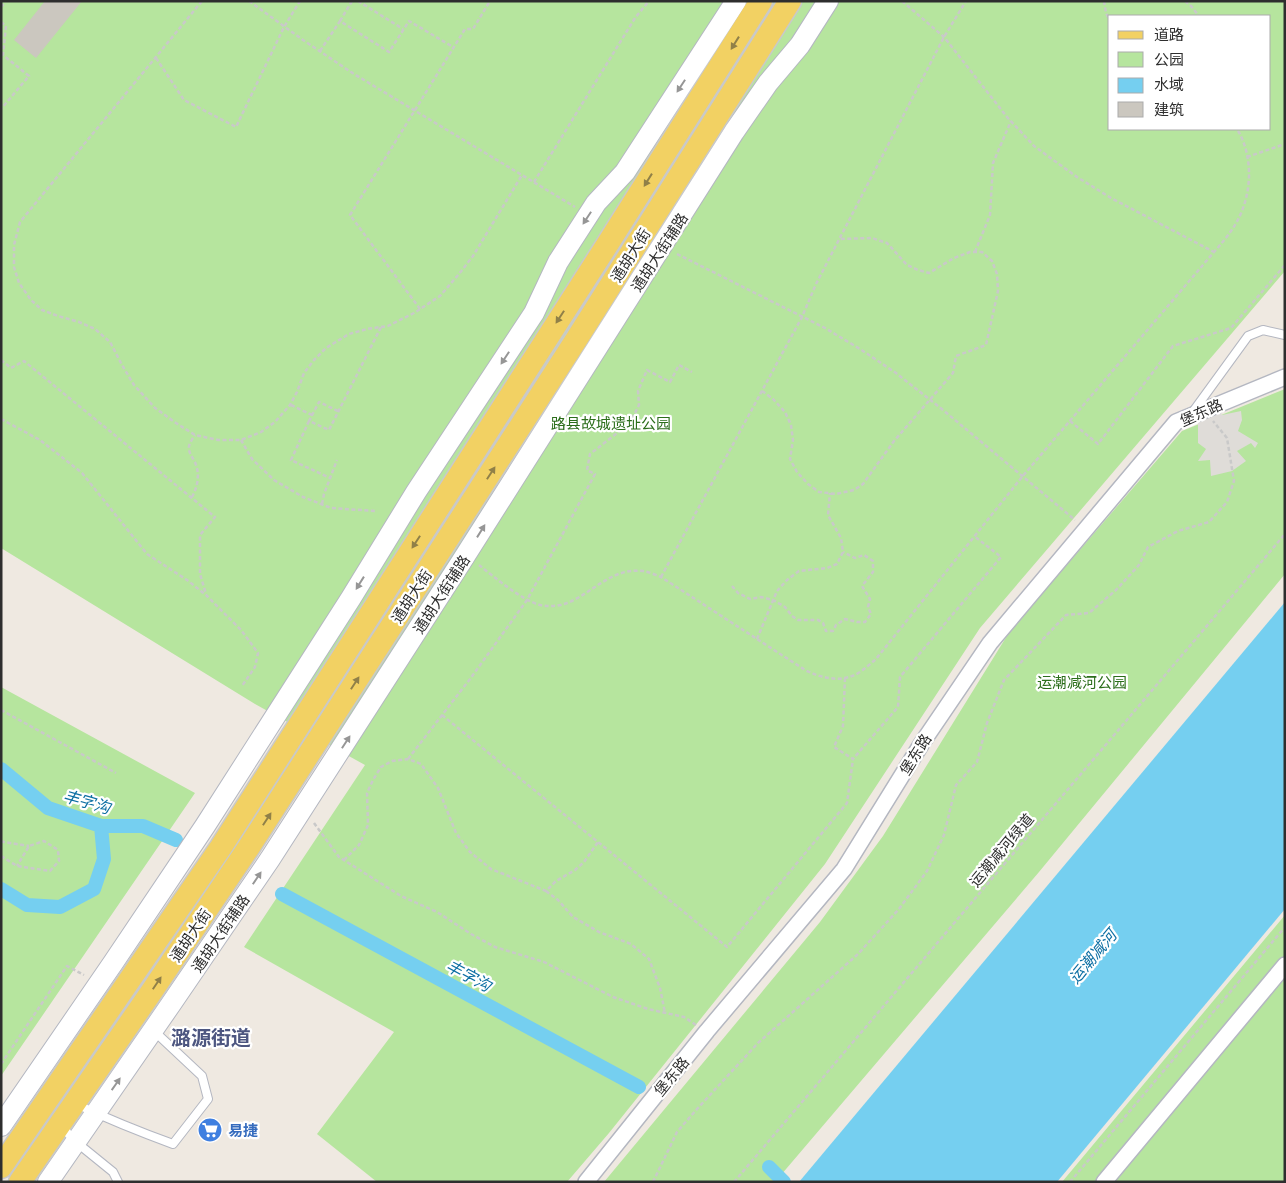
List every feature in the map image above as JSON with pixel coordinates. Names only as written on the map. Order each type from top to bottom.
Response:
[{"type":"main road","name":"通胡大街","points":[[1,1167],[138,1010],[222,847],[761,1]]},
{"type":"main road","name":"通胡大街","points":[[20,1182],[212,903],[455,529],[790,1]]},
{"type":"street","points":[[1,1126],[205,826],[351,598],[416,492],[534,314],[558,262],[596,203],[625,172],[736,1]]},
{"type":"street","name":"通胡大街辅路","points":[[48,1182],[96,1113],[138,1010],[270,859],[734,132],[768,83],[800,44],[828,1]]},
{"type":"street","name":"堡东路","points":[[586,1182],[707,1031],[844,869],[922,743],[990,643],[1176,422],[1285,377]]},
{"type":"street","points":[[1104,1182],[1285,965]]},
{"type":"lane","points":[[1190,416],[1248,336],[1263,330],[1285,335]]},
{"type":"lane","points":[[74,1103],[173,1144],[208,1099],[202,1076],[138,1010]]},
{"type":"lane","points":[[59,1125],[76,1142],[113,1172],[118,1182]]},
{"type":"path","points":[[1,7],[6,1]]},
{"type":"path","points":[[202,1],[20,222],[14,245],[14,267],[19,283],[31,300],[42,310],[95,329],[110,342],[134,386],[155,408],[195,435],[218,440],[241,440],[261,432],[275,422],[290,405],[304,374],[326,348],[349,334],[388,326],[414,313],[440,296],[473,256],[522,175]]},
{"type":"path","points":[[249,1],[320,51],[582,211]]},
{"type":"path","points":[[156,58],[184,100],[236,127],[284,27],[300,1]]},
{"type":"path","points":[[320,51],[352,1]]},
{"type":"path","points":[[358,1],[403,29]]},
{"type":"path","points":[[420,308],[350,214],[465,28],[474,29],[490,1]]},
{"type":"path","points":[[902,1],[944,37],[1011,121],[1034,146],[1077,177],[1111,198],[1214,252]]},
{"type":"path","points":[[662,577],[802,318],[816,284],[944,37],[966,1]]},
{"type":"path","points":[[1104,1],[1108,17]]},
{"type":"path","points":[[1186,1],[1198,15]]},
{"type":"path","points":[[534,182],[635,18],[648,2]]},
{"type":"path","points":[[340,21],[389,52],[408,20],[453,48]]},
{"type":"path","points":[[1,22],[6,26],[3,55],[29,76],[1,109]]},
{"type":"path","points":[[975,252],[990,215],[993,163],[1011,121]]},
{"type":"path","points":[[465,556],[527,600],[541,605],[560,606],[575,600],[607,578],[626,572],[644,571],[662,577],[818,677],[839,680],[859,673],[876,659],[1022,477],[1234,227],[1244,206],[1248,188],[1249,169],[1246,150],[1236,130]]},
{"type":"path","points":[[1247,157],[1285,144]]},
{"type":"path","points":[[762,391],[773,399],[785,412],[791,425],[790,459],[797,472],[819,492],[836,494],[854,490],[863,484],[894,441],[953,373],[956,356],[986,346],[998,290],[997,274],[992,261],[982,252],[970,252],[954,258],[929,273],[907,265],[887,244],[872,238],[840,239]]},
{"type":"path","points":[[674,252],[825,328],[896,373],[1086,529]]},
{"type":"path","points":[[1070,421],[1098,444],[1173,346],[1231,328],[1285,264]]},
{"type":"path","points":[[309,421],[329,430],[381,327]]},
{"type":"path","points":[[1,360],[11,368],[24,361],[216,517],[200,535],[200,574],[206,595]]},
{"type":"path","points":[[408,759],[527,600],[595,474],[586,470],[590,454],[630,423],[639,405],[638,391],[647,370],[670,382],[679,365],[692,372]]},
{"type":"path","points":[[330,478],[290,460],[319,402],[338,411]]},
{"type":"path","points":[[290,405],[312,415]]},
{"type":"path","points":[[653,1182],[677,1132],[697,1109],[758,1043],[858,954],[899,909],[927,871],[944,835],[956,786],[977,762],[987,723],[1004,680],[1066,616],[1089,613],[1116,590],[1138,565],[1148,548],[1178,531],[1209,522],[1227,502],[1234,481],[1227,438],[1205,410]]},
{"type":"path","points":[[1,419],[40,440],[82,473],[147,554],[206,595],[241,630],[258,653],[255,667],[242,686]]},
{"type":"path","points":[[192,497],[196,490],[198,475],[189,446],[195,435]]},
{"type":"path","points":[[241,440],[252,459],[274,480],[303,497],[331,508],[375,511]]},
{"type":"path","points":[[322,504],[337,460]]},
{"type":"path","points":[[757,639],[777,591],[787,580],[799,571],[827,568],[837,564],[843,552],[841,538],[828,515],[830,493]]},
{"type":"path","name":"运潮减河绿道","points":[[734,1182],[1285,534]]},
{"type":"path","points":[[442,715],[728,948],[847,803],[852,759],[898,707],[900,677],[1001,557],[974,536]]},
{"type":"path","points":[[732,586],[750,599],[761,597],[773,600],[785,607],[798,620],[818,620],[823,623],[826,631],[833,631],[836,625],[845,619],[865,622],[871,614],[868,607],[870,599],[862,586],[873,572],[873,561],[864,556],[856,558],[843,552]]},
{"type":"path","points":[[845,678],[842,726],[834,747],[852,759]]},
{"type":"path","points":[[1,710],[116,773]]},
{"type":"path","points":[[344,860],[359,845],[368,826],[368,793],[381,767],[392,761],[408,759],[421,764],[438,788],[456,833],[470,852],[491,869],[546,891],[558,900],[573,917],[599,932],[631,944],[649,959],[660,988],[665,1013]]},
{"type":"path","points":[[310,818],[339,857],[401,896],[437,912],[495,947],[544,962],[613,997],[648,1009],[684,1017],[707,1031]]},
{"type":"path","points":[[1,841],[29,846],[44,841],[58,850],[59,862],[50,871],[17,866],[1,856]]},
{"type":"path","points":[[546,891],[584,862],[598,842]]},
{"type":"path","points":[[17,866],[29,846]]},
{"type":"path","points":[[1070,1182],[1285,927]]},
{"type":"path","points":[[1,1064],[68,966],[99,982]]},
{"type":"green space","name":"路县故城遗址公园","points":[[1,1],[1285,1],[1285,271],[980,628],[825,864],[609,1133],[567,1182],[377,1182],[317,1134],[394,1032],[244,947],[365,765],[255,704],[1,548]]},
{"type":"green space","name":"运潮减河公园","points":[[1285,389],[1285,574],[1039,872],[775,1182],[604,1182],[820,922],[883,836],[1010,631],[1182,431]]},
{"type":"green space","points":[[1,687],[195,793],[1,1076]]},
{"type":"green space","points":[[1285,915],[1285,1182],[1062,1182]]},
{"type":"shaded area","points":[[1218,405],[1222,415],[1241,411],[1242,420],[1238,431],[1258,443],[1255,448],[1251,443],[1237,451],[1246,461],[1232,471],[1211,476],[1210,460],[1198,461],[1206,449],[1198,443],[1198,424],[1194,414]]},
{"type":"water","name":"运潮减河","points":[[1285,602],[1285,909],[1057,1182],[799,1182]]},
{"type":"building","points":[[45,1],[82,1],[36,58],[14,40]]},
{"type":"waterway","name":"丰字沟","points":[[1,769],[48,808],[101,826],[143,826],[176,840]]},
{"type":"waterway","points":[[1,889],[27,905],[60,907],[94,889],[104,859],[101,826]]},
{"type":"waterway","name":"丰字沟","points":[[282,894],[639,1087]]},
{"type":"waterway","name":"丰字沟","points":[[769,1167],[784,1182]]},
{"type":"place","name":"易捷","points":[[210,1130]]},
{"type":"district","name":"潞源街道","points":[[211,1037]]}]
